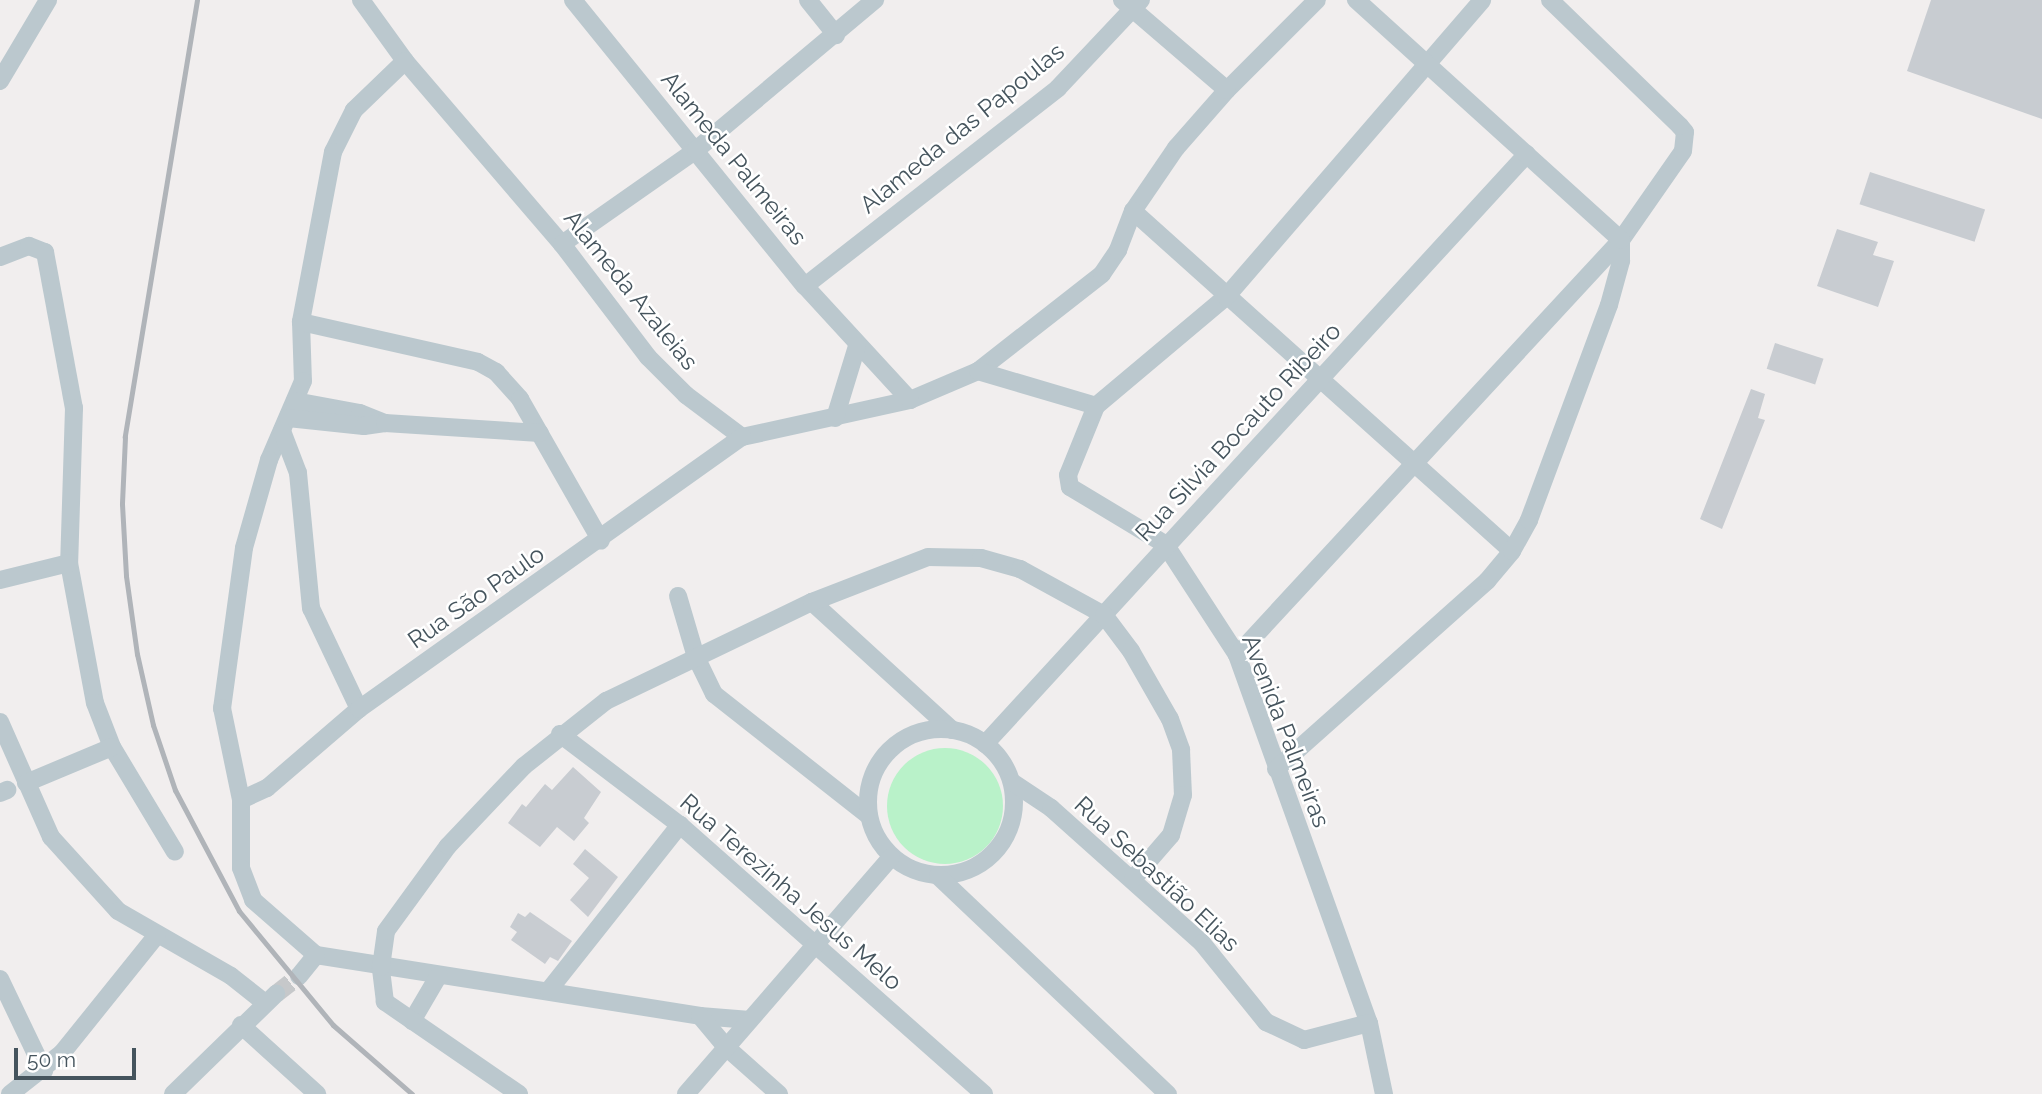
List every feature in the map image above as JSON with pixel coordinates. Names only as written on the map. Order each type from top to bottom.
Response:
[{"type":"street","points":[[0,81],[7,56],[48,0]]},
{"type":"street","name":"Alameda Azaleias","points":[[361,0],[405,61],[562,244],[648,357],[686,396],[742,437]]},
{"type":"street","name":"Alameda Palmeiras","points":[[573,0],[806,286],[857,346],[910,400]]},
{"type":"street","points":[[808,0],[836,35]]},
{"type":"street","points":[[562,244],[696,150],[836,35],[874,0]]},
{"type":"street","points":[[742,437],[910,400],[978,371],[1102,274],[1118,250],[1133,211],[1176,148],[1227,90],[1317,0]]},
{"type":"street","points":[[1276,769],[1487,582],[1512,551],[1529,520],[1609,305],[1621,261],[1621,240],[1356,0]]},
{"type":"street","points":[[978,371],[1096,407],[1226,297],[1482,0]]},
{"type":"street","points":[[1237,655],[1621,240],[1679,158],[1685,132],[1550,0]]},
{"type":"street","points":[[1132,3],[1227,90]]},
{"type":"street","name":"Alameda das Papoulas","points":[[806,286],[1058,88],[1132,3]]},
{"type":"street","points":[[405,61],[354,110],[342,128],[333,152],[301,322],[303,381],[262,481],[244,548],[222,708],[241,800],[241,868],[253,900],[316,955],[700,1016],[750,1020]]},
{"type":"street","name":"Rua Silvia Bocauto Ribeiro","points":[[985,744],[1104,615],[1165,544],[1323,380],[1527,154]]},
{"type":"street","points":[[1133,211],[1512,551]]},
{"type":"street","points":[[0,257],[29,246],[45,252],[74,408],[69,563],[95,704],[111,747],[175,852]]},
{"type":"street","points":[[301,322],[478,362],[507,382],[540,433],[601,541]]},
{"type":"street","points":[[835,418],[857,346]]},
{"type":"street","name":"Avenida Palmeiras","points":[[1096,407],[1068,475],[1070,487],[1165,544],[1237,655],[1369,1023],[1384,1094]]},
{"type":"street","points":[[289,417],[364,426],[385,423],[540,433]]},
{"type":"street","points":[[289,417],[298,473],[311,608],[359,709]]},
{"type":"street","name":"Rua São Paulo","points":[[241,800],[267,788],[359,709],[601,541],[742,437]]},
{"type":"street","points":[[519,1094],[385,1002],[381,967],[386,930],[448,846],[561,734],[606,701],[812,602],[928,557],[953,555],[1020,569],[1104,615],[1170,719],[1181,750],[1183,795],[1178,819],[1171,835],[1133,879]]},
{"type":"street","points":[[0,580],[69,563]]},
{"type":"street","points":[[678,596],[705,681],[724,704],[867,815]]},
{"type":"street","points":[[812,602],[953,730],[985,744],[1001,761],[1012,782],[1014,813],[996,851],[960,874],[938,876],[913,871],[891,857],[876,838],[867,815],[872,775],[888,751],[913,734],[953,730]]},
{"type":"street","points":[[0,722],[51,837],[118,911],[270,998],[173,1094]]},
{"type":"street","name":"Rua Terezinha Jesus Melo","points":[[561,734],[680,825],[984,1094]]},
{"type":"street","points":[[26,782],[111,747]]},
{"type":"street","name":"Rua Sebastião Elias","points":[[1012,782],[1051,808],[1202,943],[1266,1022],[1304,1040],[1369,1023]]},
{"type":"street","name":"Rua Sebastião Elias","points":[[1014,813],[1051,808]]},
{"type":"street","points":[[549,990],[680,825]]},
{"type":"street","points":[[687,1094],[891,857]]},
{"type":"street","points":[[938,876],[1168,1094]]},
{"type":"street","points":[[10,1094],[44,1071],[157,935]]},
{"type":"street","points":[[299,976],[316,955]]},
{"type":"street","points":[[412,1021],[439,975]]},
{"type":"street","points":[[0,979],[44,1071]]},
{"type":"street","points":[[700,1016],[726,1047],[779,1094]]},
{"type":"street","points":[[241,1025],[317,1094]]},
{"type":"green space","points":[[945,748],[967,753],[986,765],[998,784],[1003,806],[998,828],[986,847],[967,859],[945,864],[923,859],[904,847],[892,828],[887,806],[892,784],[904,765],[923,753]]},
{"type":"building","points":[[1931,0],[2042,0],[2042,119],[1907,71]]},
{"type":"building","points":[[1870,172],[1985,209],[1975,242],[1859,204]]},
{"type":"building","points":[[1837,229],[1878,242],[1873,255],[1894,261],[1878,307],[1817,286]]},
{"type":"building","points":[[1775,343],[1824,359],[1815,384],[1767,369]]},
{"type":"building","points":[[1751,389],[1765,394],[1758,418],[1765,420],[1722,529],[1700,519]]},
{"type":"building","points":[[573,767],[601,792],[584,818],[589,823],[574,841],[557,827],[540,847],[508,823],[522,804],[526,807],[545,784],[552,790]]},
{"type":"building","points":[[585,849],[618,877],[588,917],[570,900],[589,878],[573,864]]},
{"type":"building","points":[[530,912],[572,941],[558,961],[550,957],[545,964],[511,940],[517,932],[510,927],[518,913],[525,917]]},
{"type":"tunnel","points":[[276,994],[299,976]]},
{"type":"railway","points":[[197,0],[125,437],[122,504],[126,576],[137,654],[153,725],[175,790],[239,911],[333,1025],[412,1094]]}]
